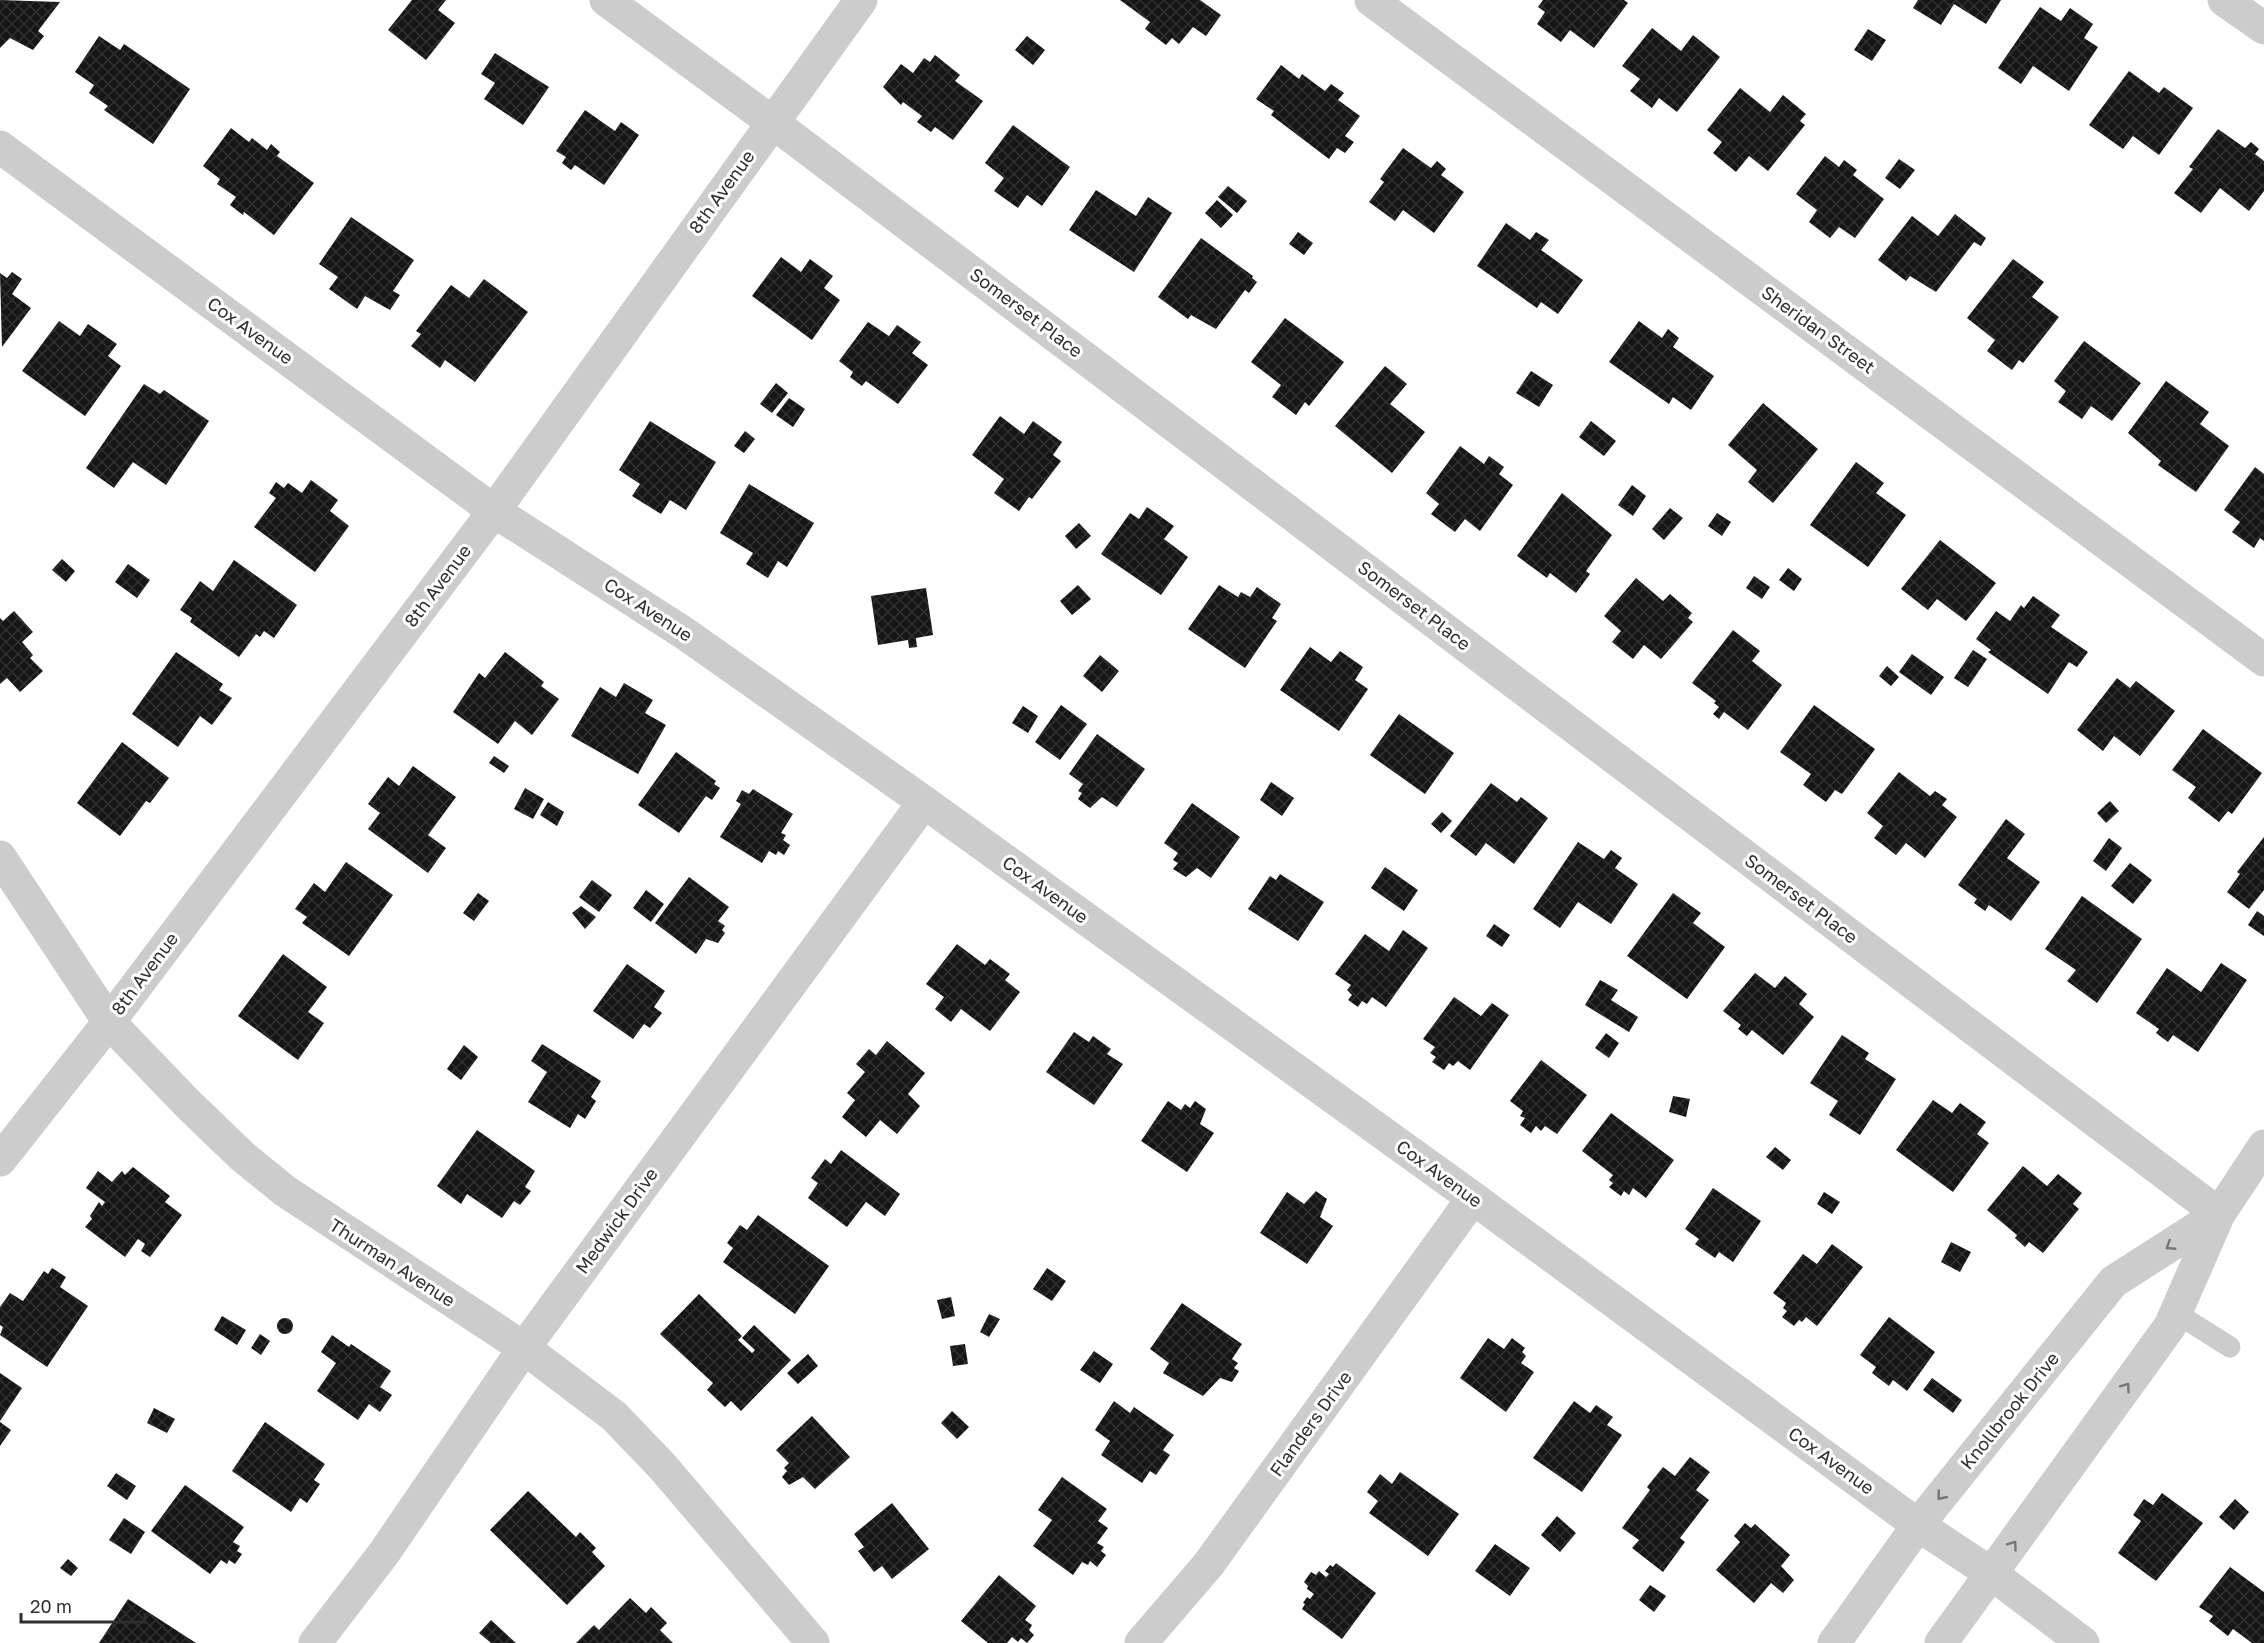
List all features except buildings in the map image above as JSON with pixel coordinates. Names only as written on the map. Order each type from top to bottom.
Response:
[{"type":"street","name":"Somerset Place","points":[[606,0],[772,122],[2219,1215]]},
{"type":"street","name":"8th Avenue","points":[[0,1160],[109,1022],[494,511],[861,0]]},
{"type":"street","name":"Sheridan Street","points":[[1371,0],[2264,660]]},
{"type":"street","points":[[2224,0],[2264,28]]},
{"type":"street","name":"Cox Avenue","points":[[0,147],[494,511],[684,633],[924,802],[1473,1198],[1918,1525],[1992,1574],[2083,1643]]},
{"type":"street","name":"Medwick Drive","points":[[315,1643],[384,1553],[524,1348],[924,802]]},
{"type":"street","name":"Thurman Avenue","points":[[0,857],[109,1022],[242,1156],[285,1191],[524,1348],[614,1416],[662,1466],[813,1643]]},
{"type":"street","name":"Knollbrook Drive","points":[[1941,1643],[2170,1326],[2219,1215],[2264,1146]]},
{"type":"street","name":"Flanders Drive","points":[[1141,1643],[1228,1538],[1473,1198]]},
{"type":"street","name":"Knollbrook Drive","points":[[1834,1643],[1918,1525],[2114,1282],[2219,1215]]},
{"type":"lane","points":[[2176,1313],[2230,1347]]}]
